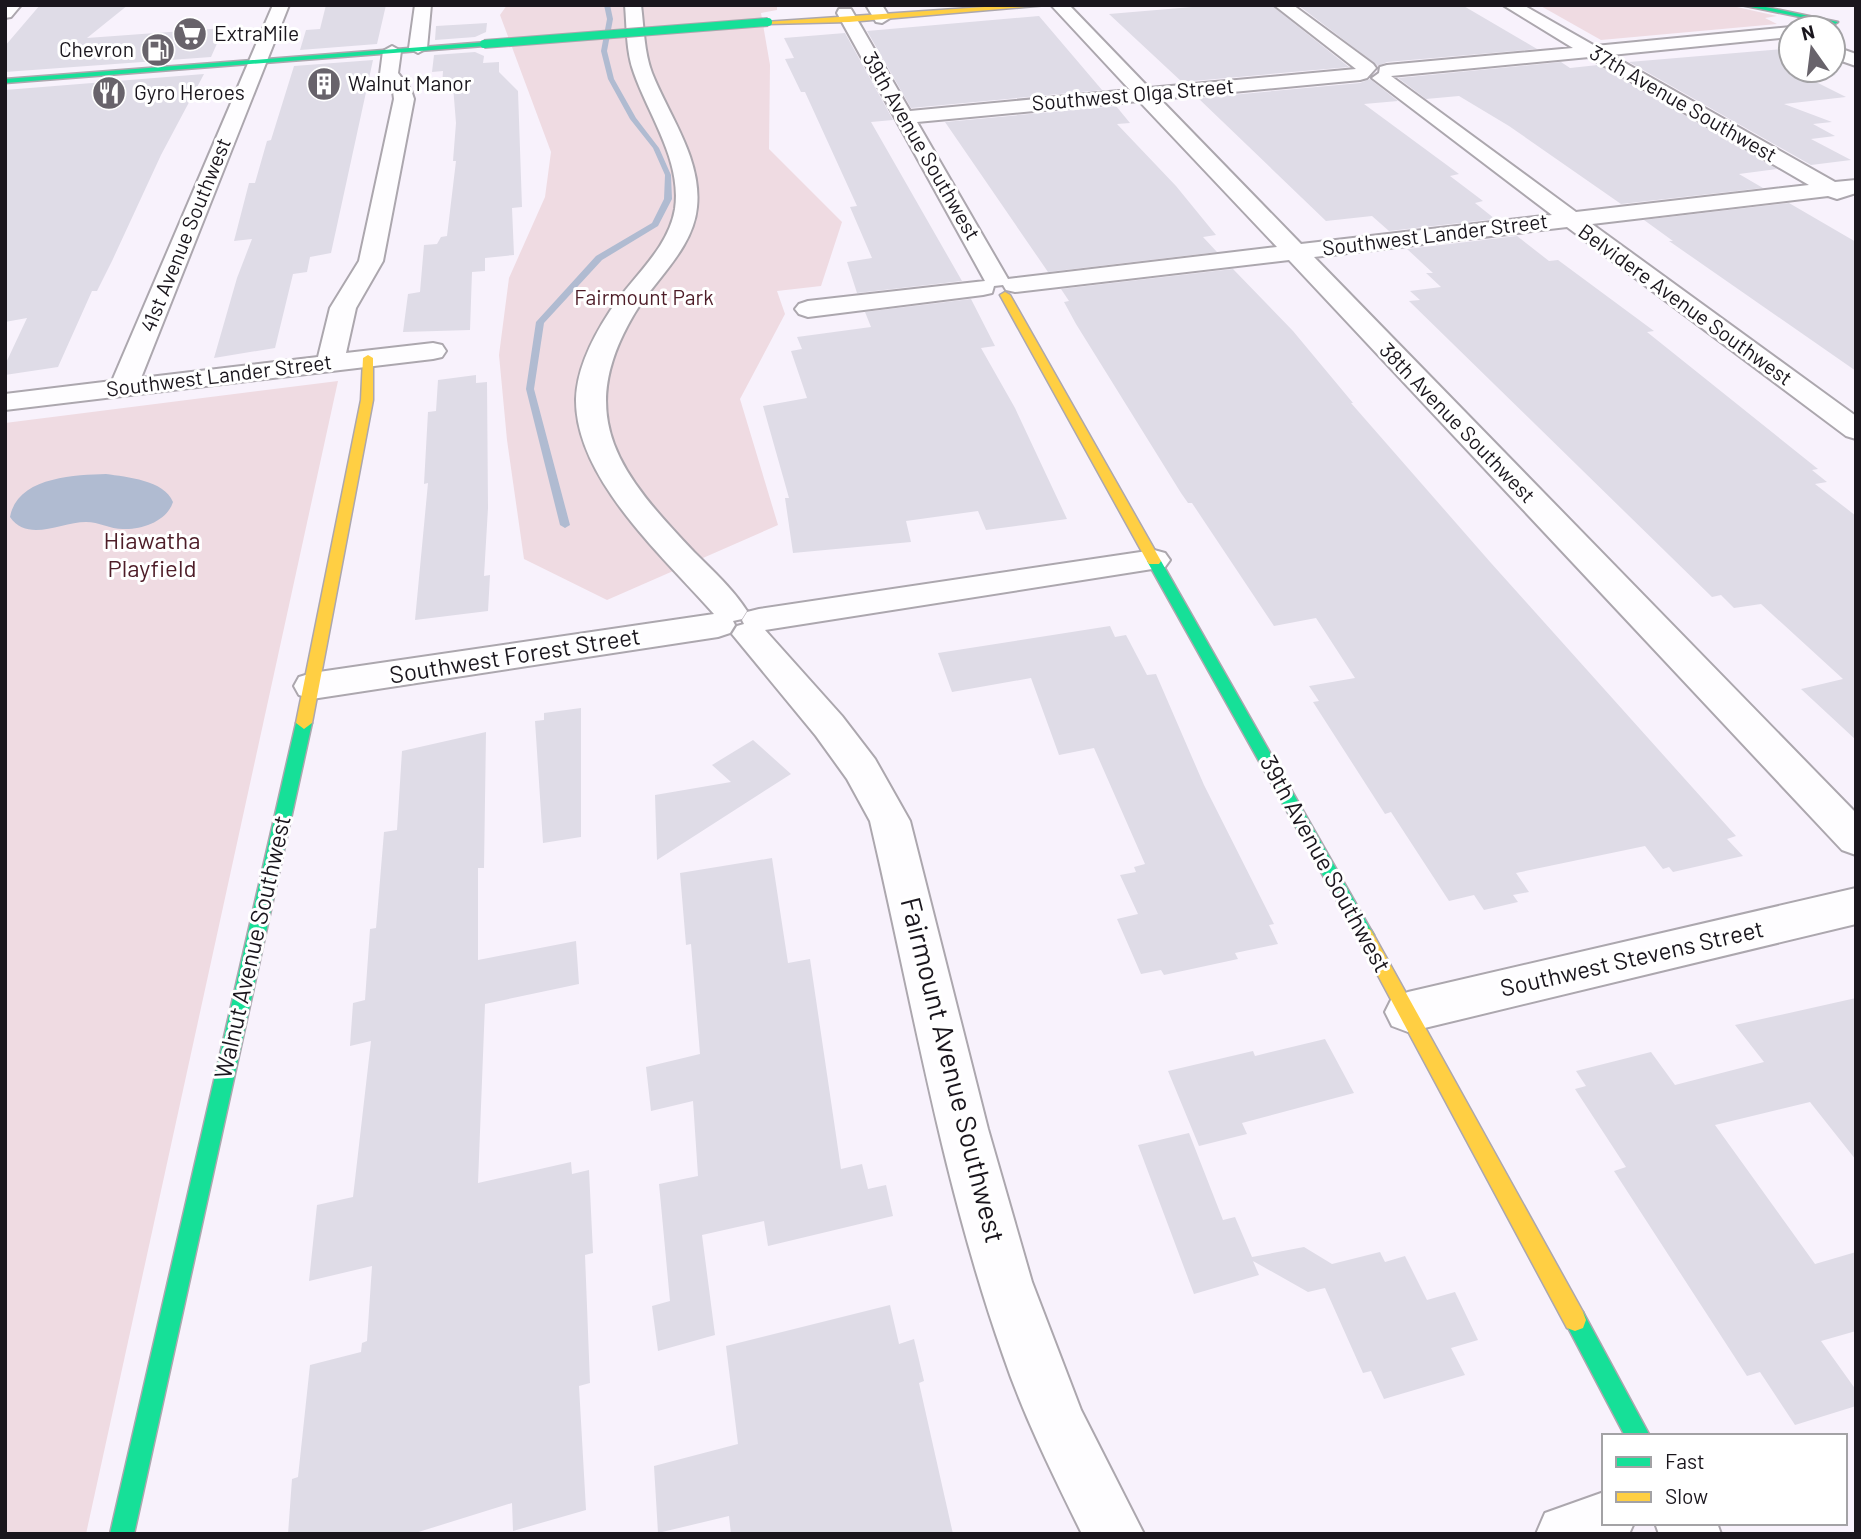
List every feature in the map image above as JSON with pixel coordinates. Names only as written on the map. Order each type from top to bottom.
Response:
[{"type":"street","points":[[5,13],[13,5]]},
{"type":"street","name":"41st Avenue Southwest","points":[[123,388],[281,5]]},
{"type":"street","points":[[418,48],[423,5]]},
{"type":"street","name":"Fairmount Avenue Southwest","points":[[633,5],[639,60],[673,142],[686,188],[685,212],[672,242],[603,339],[592,373],[589,406],[596,440],[614,479],[845,748],[861,769],[890,821],[977,1186],[1012,1298],[1061,1429],[1114,1534]]},
{"type":"street","points":[[5,81],[847,17],[941,5]]},
{"type":"street","points":[[878,11],[1044,5]]},
{"type":"street","name":"38th Avenue Southwest","points":[[1059,5],[1856,839]]},
{"type":"street","name":"Belvidere Avenue Southwest","points":[[1282,5],[1856,430]]},
{"type":"street","name":"37th Avenue Southwest","points":[[1511,5],[1856,203]]},
{"type":"street","points":[[1744,5],[1785,14]]},
{"type":"street","points":[[1780,5],[1815,14]]},
{"type":"street","name":"39th Avenue Southwest","points":[[847,17],[906,117],[1408,1012],[1637,1434]]},
{"type":"street","name":"Southwest Olga Street","points":[[906,117],[1777,33]]},
{"type":"street","points":[[330,363],[343,308],[371,261],[401,113],[402,90],[389,74],[392,51]]},
{"type":"street","name":"Southwest Lander Street","points":[[808,309],[1856,186]]},
{"type":"street","name":"Southwest Lander Street","points":[[5,402],[433,351]]},
{"type":"street","name":"Walnut Avenue Southwest","points":[[122,1534],[312,686],[367,400],[368,358]]},
{"type":"street","name":"Southwest Forest Street","points":[[312,686],[1154,560]]},
{"type":"street","name":"Southwest Stevens Street","points":[[1408,1012],[1856,906]]},
{"type":"street","points":[[1566,1534],[1602,1523]]},
{"type":"green space","name":"Fairmount Park","points":[[507,5],[777,5],[777,10],[761,13],[770,65],[769,149],[842,222],[821,286],[777,291],[785,314],[740,399],[778,525],[607,600],[524,559],[507,440],[499,355],[509,278],[545,197],[551,152],[500,15]]},
{"type":"green space","points":[[1539,5],[1728,5],[1777,16],[1765,18],[1777,24],[1601,40]]},
{"type":"green space","name":"Hiawatha Playfield","points":[[338,381],[86,1534],[5,1534],[5,423]]},
{"type":"water","points":[[106,474],[153,484],[162,489],[173,502],[170,509],[153,523],[130,529],[86,522],[35,530],[17,525],[10,517],[23,494],[35,486],[63,477]]},
{"type":"building","points":[[40,5],[128,5],[87,38],[224,28],[211,57],[5,72],[5,46]]},
{"type":"building","points":[[326,5],[386,5],[377,44],[300,50],[306,30],[320,29]]},
{"type":"building","points":[[1216,5],[1271,5],[1349,67],[1182,82],[1109,14]]},
{"type":"building","points":[[1298,5],[1462,5],[1537,49],[1387,62],[1378,66]]},
{"type":"building","points":[[1039,16],[1102,90],[911,108],[867,31]]},
{"type":"building","points":[[487,23],[486,32],[475,37],[435,40],[436,26]]},
{"type":"building","points":[[845,33],[893,120],[871,122],[962,281],[857,293],[847,262],[872,258],[850,207],[857,206],[805,92],[801,92],[785,59],[794,58],[784,38]]},
{"type":"building","points":[[1777,49],[1777,84],[1820,84],[1846,97],[1784,104],[1832,122],[1813,124],[1835,136],[1811,139],[1851,160],[1811,165],[1629,62]]},
{"type":"building","points":[[475,52],[484,56],[483,63],[499,62],[499,72],[518,91],[522,207],[512,208],[514,255],[485,258],[485,271],[472,272],[470,330],[403,332],[408,294],[420,292],[424,245],[437,244],[441,237],[447,236],[456,161],[453,161],[456,123],[453,86],[442,87],[443,71],[432,72],[434,55]]},
{"type":"building","points":[[373,60],[331,253],[310,257],[307,272],[293,274],[275,348],[214,358],[237,278],[252,239],[234,241],[249,183],[255,183],[294,66]]},
{"type":"building","points":[[1561,62],[1570,68],[1598,65],[1777,169],[1739,174],[1763,188],[1621,204],[1509,126],[1459,96],[1426,99],[1398,78]]},
{"type":"building","points":[[204,74],[161,155],[97,291],[92,291],[58,367],[5,375],[5,365],[27,318],[5,322],[5,90]]},
{"type":"building","points":[[1370,79],[1398,101],[1364,104],[1459,174],[1450,176],[1483,201],[1475,203],[1495,219],[1389,231],[1372,216],[1326,221],[1198,98],[1360,83]]},
{"type":"building","points":[[1116,106],[1130,123],[1117,124],[1176,186],[1216,235],[1203,237],[1217,252],[1048,272],[945,122]]},
{"type":"building","points":[[1789,203],[1856,242],[1856,371],[1669,241],[1673,241],[1644,220]]},
{"type":"building","points":[[1517,236],[1549,261],[1558,260],[1654,331],[1647,332],[1818,469],[1812,470],[1827,482],[1815,484],[1856,516],[1856,740],[1801,689],[1843,679],[1761,604],[1734,608],[1721,595],[1712,597],[1409,301],[1420,300],[1410,291],[1441,287],[1426,273],[1433,273],[1407,249]]},
{"type":"building","points":[[1233,269],[1293,331],[1351,403],[1491,563],[1736,836],[1727,839],[1743,856],[1673,872],[1669,867],[1663,869],[1645,846],[1516,873],[1529,892],[1513,895],[1518,902],[1484,910],[1474,895],[1449,901],[1391,812],[1385,814],[1313,702],[1319,701],[1309,686],[1355,678],[1316,618],[1274,626],[1192,503],[1188,503],[1181,493],[1076,324],[1064,302],[1069,301],[1061,289]]},
{"type":"building","points":[[971,299],[995,346],[981,348],[1015,408],[1067,519],[986,530],[978,511],[906,521],[911,542],[793,553],[785,498],[789,498],[763,406],[807,398],[791,351],[802,349],[797,337],[871,327],[865,312]]},
{"type":"building","points":[[476,375],[476,383],[487,382],[488,508],[484,576],[490,575],[488,611],[415,620],[428,483],[424,484],[428,412],[436,411],[438,380]]},
{"type":"building","points":[[1110,626],[1115,637],[1126,635],[1147,675],[1156,674],[1204,785],[1274,924],[1269,925],[1278,944],[1235,953],[1238,959],[1164,975],[1161,970],[1141,974],[1117,919],[1138,914],[1120,875],[1136,872],[1134,867],[1145,864],[1094,748],[1059,755],[1031,678],[952,692],[938,653]]},
{"type":"building","points":[[581,708],[581,837],[543,843],[535,721],[544,720],[544,713]]},
{"type":"building","points":[[486,732],[484,868],[478,868],[478,960],[576,941],[579,984],[485,1004],[478,1183],[571,1162],[572,1174],[589,1170],[593,1253],[585,1255],[590,1383],[579,1386],[586,1510],[513,1531],[512,1503],[412,1534],[288,1534],[292,1479],[298,1477],[310,1365],[361,1352],[362,1343],[367,1341],[372,1266],[309,1281],[317,1205],[353,1197],[371,1041],[350,1046],[353,1003],[365,1000],[370,929],[376,928],[384,832],[397,830],[402,751]]},
{"type":"building","points":[[753,740],[791,774],[657,860],[655,795],[731,782],[712,765]]},
{"type":"building","points":[[772,858],[788,963],[810,959],[841,1169],[862,1164],[868,1189],[886,1185],[893,1216],[768,1246],[764,1221],[702,1235],[715,1335],[658,1351],[652,1306],[670,1301],[659,1184],[698,1176],[693,1101],[651,1111],[646,1067],[700,1054],[691,944],[686,945],[680,873]]},
{"type":"building","points":[[1856,998],[1856,1160],[1810,1102],[1715,1125],[1815,1264],[1856,1252],[1856,1331],[1821,1341],[1856,1390],[1856,1406],[1795,1425],[1760,1372],[1747,1376],[1614,1171],[1626,1167],[1575,1089],[1586,1086],[1576,1071],[1651,1052],[1675,1085],[1764,1062],[1735,1025]]},
{"type":"building","points":[[1325,1039],[1354,1093],[1242,1123],[1247,1134],[1199,1146],[1168,1071],[1253,1051],[1255,1056]]},
{"type":"building","points":[[1189,1133],[1223,1220],[1235,1217],[1252,1257],[1304,1247],[1332,1264],[1380,1252],[1385,1262],[1405,1256],[1427,1300],[1455,1292],[1478,1340],[1451,1348],[1465,1375],[1384,1399],[1371,1371],[1363,1373],[1325,1288],[1308,1292],[1253,1261],[1259,1275],[1194,1294],[1138,1145]]},
{"type":"building","points":[[890,1305],[899,1344],[914,1339],[924,1381],[919,1383],[953,1534],[731,1534],[729,1516],[658,1533],[654,1466],[738,1444],[726,1346]]},
{"type":"waterway","points":[[565,525],[530,389],[540,322],[599,258],[655,224],[668,199],[668,175],[656,148],[633,119],[611,79],[604,51],[610,19],[607,5]]},
{"type":"traffic: fast","points":[[1744,5],[1792,14]]},
{"type":"traffic: fast","points":[[484,44],[768,22]]},
{"type":"traffic: fast","points":[[5,81],[484,44]]},
{"type":"traffic: fast","points":[[1154,561],[1365,935]]},
{"type":"traffic: fast","points":[[122,1534],[304,723]]},
{"type":"traffic: fast","points":[[1575,1320],[1637,1434]]},
{"type":"traffic: slow","points":[[768,22],[849,20],[1044,5]]},
{"type":"traffic: slow","points":[[1005,295],[1154,561]]},
{"type":"traffic: slow","points":[[304,723],[367,400],[368,358]]},
{"type":"traffic: slow","points":[[1365,935],[1575,1320]]},
{"type":"place","name":"ExtraMile","points":[[190,34]]},
{"type":"place","name":"Chevron","points":[[158,50]]},
{"type":"place","name":"Walnut Manor","points":[[324,84]]},
{"type":"place","name":"Gyro Heroes","points":[[109,93]]}]
